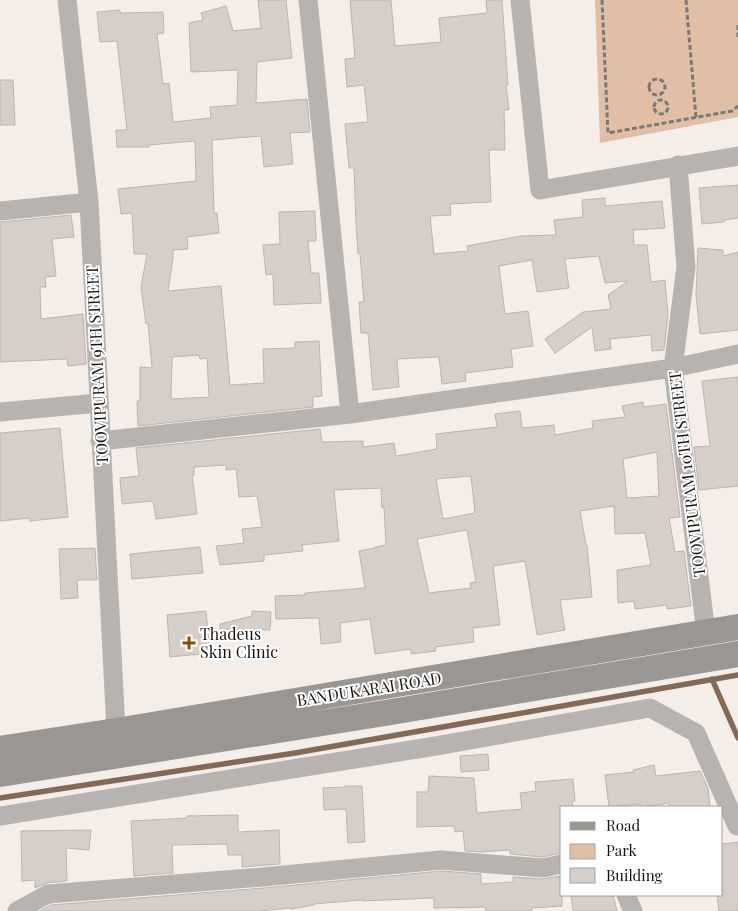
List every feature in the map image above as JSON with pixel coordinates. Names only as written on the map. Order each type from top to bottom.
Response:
[{"type":"main road","name":"BANDUKARAI ROAD","points":[[0,748],[116,731],[738,627]]},
{"type":"main road","name":"BANDUKARAI ROAD","points":[[0,774],[376,715],[738,654]]},
{"type":"street","name":"TOOVIPURAM 9TH STREET","points":[[67,0],[89,202],[116,731]]},
{"type":"street","points":[[308,0],[350,414]]},
{"type":"street","points":[[520,0],[540,190],[738,156]]},
{"type":"street","name":"TOOVIPURAM 10TH STREET","points":[[678,165],[686,267],[673,368],[706,633]]},
{"type":"street","points":[[0,211],[89,202]]},
{"type":"street","points":[[100,440],[350,414],[673,368],[738,354]]},
{"type":"street","points":[[0,412],[98,403]]},
{"type":"street","points":[[0,816],[411,750],[650,708],[696,733],[732,827]]},
{"type":"street","points":[[17,911],[48,894],[263,877],[441,860],[543,868],[560,864]]},
{"type":"street","points":[[626,896],[633,911]]},
{"type":"path","points":[[602,0],[608,133],[732,111],[738,106]]},
{"type":"path","points":[[686,0],[696,118]]},
{"type":"path","points":[[738,26],[738,37]]},
{"type":"path","points":[[654,80],[662,81],[664,85],[664,90],[659,95],[652,93],[649,88],[650,83],[654,80]]},
{"type":"path","points":[[659,95],[660,100]]},
{"type":"path","points":[[665,100],[668,110],[662,114],[658,113],[654,107],[655,102],[665,100]]},
{"type":"path","points":[[662,114],[664,123]]},
{"type":"green space","points":[[595,0],[738,0],[738,117],[600,143]]},
{"type":"building","points":[[258,0],[286,0],[292,58],[257,62],[256,103],[307,99],[310,132],[290,133],[293,164],[264,167],[261,136],[212,140],[214,213],[217,213],[219,233],[187,237],[188,249],[173,250],[168,291],[221,286],[230,385],[264,383],[263,349],[295,348],[295,342],[319,341],[322,396],[313,397],[313,407],[138,426],[137,401],[140,401],[140,367],[152,368],[148,323],[146,324],[141,287],[147,254],[134,254],[132,213],[121,214],[118,189],[196,181],[195,141],[149,145],[149,147],[117,147],[116,130],[127,130],[117,41],[100,42],[97,12],[120,10],[120,13],[163,12],[164,33],[157,34],[163,84],[169,83],[173,122],[211,118],[210,107],[237,105],[238,70],[191,72],[189,23],[203,20],[201,13],[226,6],[233,31],[261,28]],"holes":[[[199,355],[200,359],[207,358],[209,397],[171,399],[172,357]]]},
{"type":"building","points":[[350,0],[391,0],[395,46],[441,42],[439,18],[487,13],[486,0],[502,0],[509,110],[504,110],[505,150],[489,150],[491,202],[450,204],[451,215],[430,216],[434,254],[468,251],[467,246],[521,236],[556,235],[554,220],[583,217],[582,200],[605,198],[605,206],[662,201],[665,228],[633,230],[634,245],[647,245],[651,282],[665,280],[668,315],[664,350],[652,351],[651,335],[610,339],[611,349],[595,351],[592,327],[555,353],[545,339],[583,312],[611,309],[608,295],[628,281],[605,283],[599,256],[565,259],[569,288],[537,292],[532,260],[499,266],[505,314],[528,311],[533,346],[511,349],[513,367],[465,373],[466,381],[442,384],[439,357],[397,359],[399,387],[373,390],[368,333],[361,333],[359,302],[364,302],[360,254],[358,254],[354,168],[349,168],[345,124],[368,122],[364,85],[347,87],[345,59],[355,58]]},
{"type":"building","points":[[0,80],[13,80],[15,125],[0,125]]},
{"type":"building","points":[[738,185],[738,218],[724,220],[724,222],[702,224],[699,188]]},
{"type":"building","points":[[315,211],[316,241],[308,241],[311,273],[319,273],[321,303],[274,305],[273,274],[266,275],[263,245],[280,244],[279,212]]},
{"type":"building","points":[[71,215],[74,237],[52,239],[56,276],[45,277],[46,287],[40,287],[41,319],[83,314],[86,364],[68,366],[67,359],[0,362],[0,222]]},
{"type":"building","points":[[698,248],[723,250],[723,256],[738,252],[738,330],[700,334],[696,295]]},
{"type":"building","points":[[738,377],[738,486],[699,490],[694,447],[710,446],[702,381]]},
{"type":"building","points":[[643,402],[644,407],[666,404],[680,517],[669,518],[675,552],[684,551],[691,606],[667,609],[667,605],[635,609],[634,601],[618,603],[617,570],[651,565],[645,533],[615,534],[614,506],[580,511],[587,545],[592,597],[560,600],[565,630],[537,635],[525,561],[493,566],[500,625],[473,628],[474,642],[435,647],[436,651],[411,654],[411,649],[375,654],[370,619],[340,623],[341,642],[321,644],[319,618],[276,619],[275,596],[305,595],[305,593],[365,588],[359,551],[386,545],[381,488],[334,490],[339,541],[302,545],[303,551],[264,555],[264,561],[220,565],[216,546],[244,543],[242,529],[262,527],[257,496],[239,497],[236,469],[226,470],[226,465],[194,467],[194,475],[192,475],[197,514],[156,519],[153,501],[122,504],[120,478],[139,476],[136,448],[320,429],[322,442],[363,441],[363,447],[394,443],[396,456],[437,449],[436,434],[497,427],[495,414],[520,411],[522,428],[554,425],[555,435],[593,428],[592,421],[625,417],[622,406]],"holes":[[[657,452],[659,496],[627,498],[623,459]],[[471,476],[475,513],[443,519],[436,479]],[[467,530],[476,582],[470,583],[471,588],[429,593],[417,539]]]},
{"type":"building","points":[[60,428],[68,517],[30,521],[30,518],[0,521],[0,433]]},
{"type":"building","points":[[200,547],[203,573],[132,579],[130,554]]},
{"type":"building","points":[[95,548],[97,580],[77,580],[78,598],[61,599],[59,549]]},
{"type":"building","points":[[206,611],[210,653],[170,657],[167,615]]},
{"type":"building","points":[[252,611],[271,612],[270,630],[220,629],[220,624],[252,616]]},
{"type":"building","points":[[488,754],[489,770],[461,772],[460,756]]},
{"type":"building","points":[[654,765],[656,776],[700,771],[708,788],[710,806],[669,806],[669,803],[652,806],[641,806],[640,804],[609,806],[605,775],[634,772],[633,770]]},
{"type":"building","points":[[429,776],[474,778],[477,813],[522,809],[520,793],[536,791],[535,782],[573,779],[575,801],[572,801],[573,806],[560,806],[560,853],[542,857],[510,854],[510,850],[465,851],[463,831],[455,832],[454,826],[417,827],[417,792],[428,792]]},
{"type":"building","points":[[362,786],[365,842],[348,843],[346,809],[324,810],[323,788]]},
{"type":"building","points":[[238,815],[238,832],[279,830],[280,864],[242,867],[242,855],[228,855],[227,844],[172,845],[173,873],[134,876],[131,821],[187,818],[187,816]]},
{"type":"building","points":[[91,830],[89,850],[66,848],[67,881],[47,883],[35,888],[35,880],[22,881],[21,831]]},
{"type":"building","points":[[738,842],[738,911],[719,911],[717,896],[723,896],[723,844]]},
{"type":"building","points":[[441,871],[481,874],[481,884],[513,882],[513,877],[542,879],[560,876],[562,906],[532,908],[532,911],[486,911],[485,907],[434,908],[434,898],[362,900],[314,904],[291,909],[257,911],[40,911],[51,905],[264,888]]},
{"type":"building","points":[[571,896],[613,896],[617,911],[573,911]]},
{"type":"waterway","points":[[0,798],[295,753],[738,675]]},
{"type":"waterway","points":[[712,679],[738,738]]},
{"type":"place","name":"Thadeus Skin Clinic","points":[[189,643]]}]
